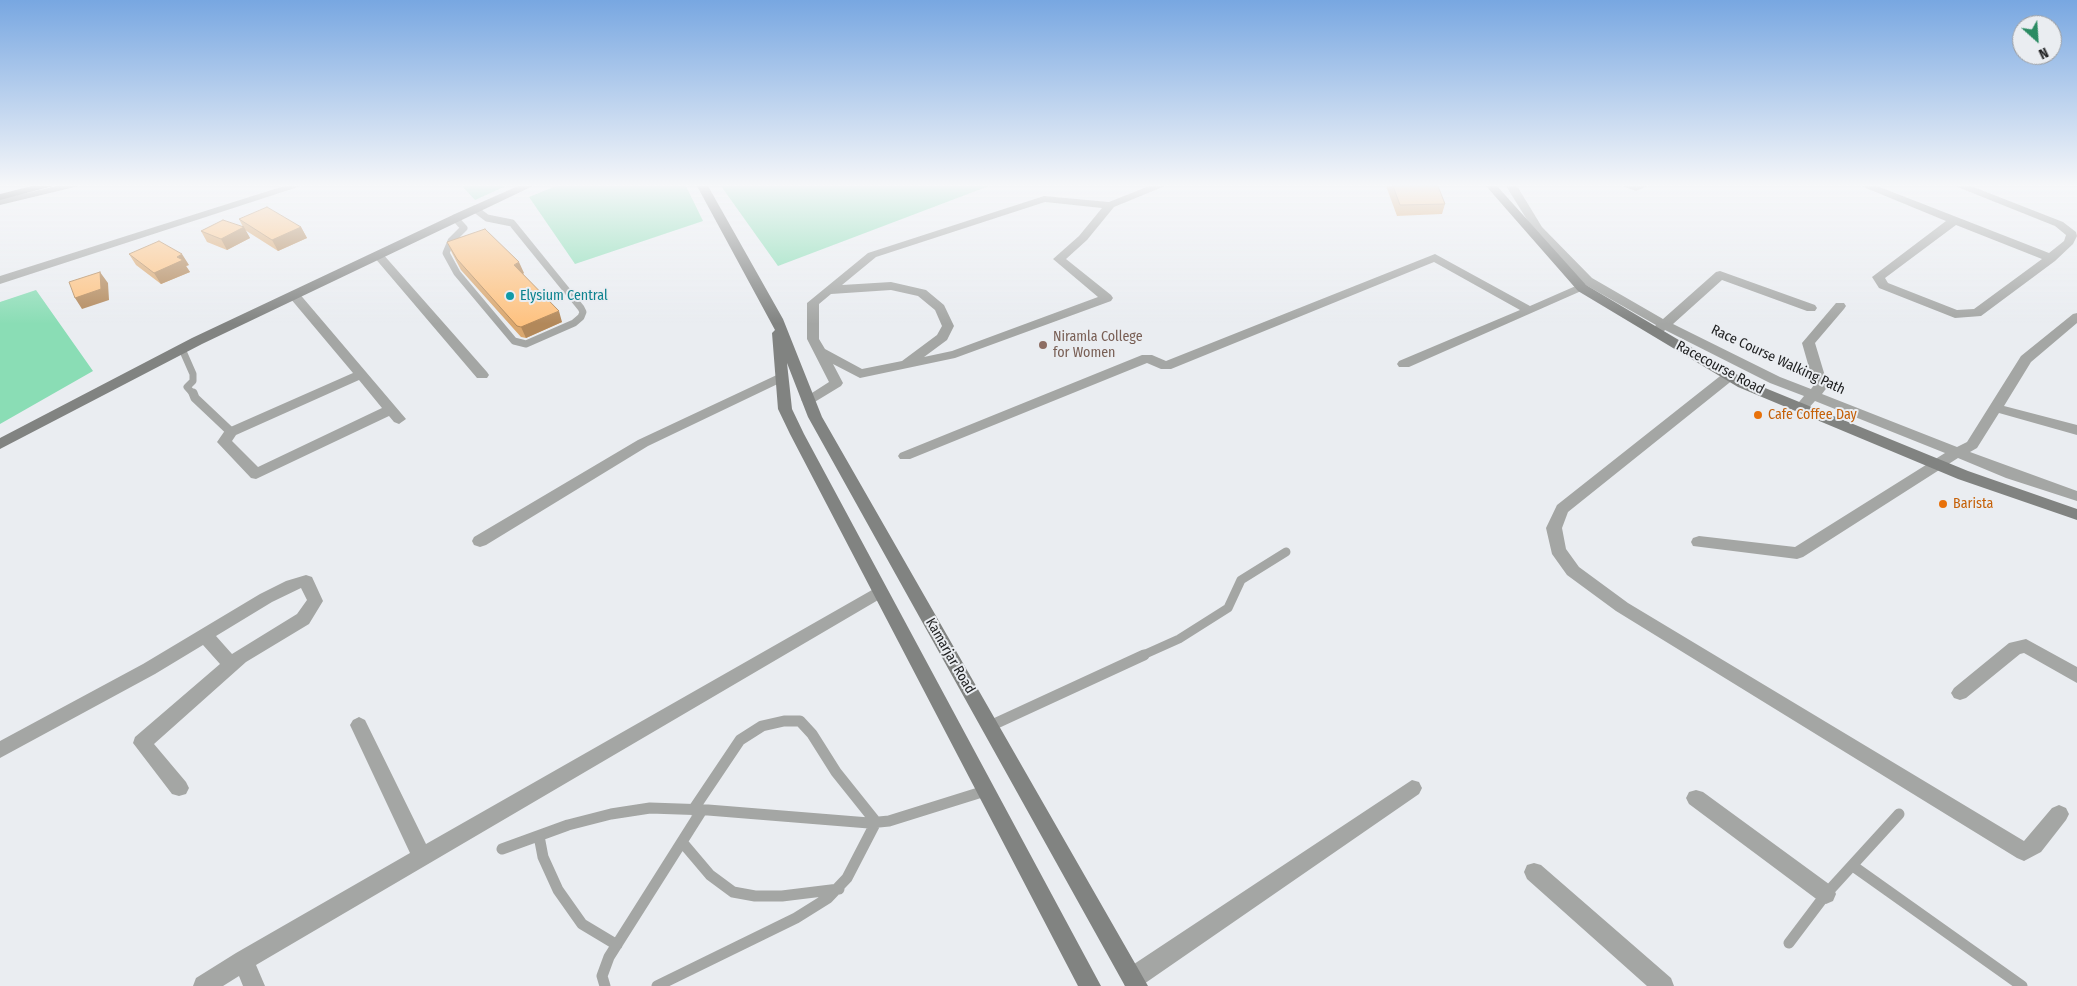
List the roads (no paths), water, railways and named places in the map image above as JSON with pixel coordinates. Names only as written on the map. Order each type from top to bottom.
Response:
[{"type":"main road","points":[[0,444],[182,349],[426,232]]},
{"type":"main road","name":"Kamarjar Road","points":[[728,232],[777,319],[815,418],[1135,982]]},
{"type":"main road","name":"Racecourse Road","points":[[1533,232],[1582,288],[1660,328],[1743,384],[1936,464],[2077,515]]},
{"type":"main road","name":"Kamarjar Road","points":[[777,319],[785,409],[879,592],[1090,986]]},
{"type":"street","points":[[0,280],[151,232]]},
{"type":"street","points":[[808,400],[836,384],[813,339],[813,303],[872,255],[943,232]]},
{"type":"street","points":[[819,351],[860,374],[955,354],[1107,298],[1059,259],[1088,232]]},
{"type":"street","name":"Race Course Walking Path","points":[[1541,232],[1588,281],[1660,328],[1812,396],[1956,453],[2077,496]]},
{"type":"street","points":[[1939,232],[1878,277],[1884,285],[1955,314],[1977,313],[2051,258],[2069,242],[2072,234],[2069,232]]},
{"type":"street","points":[[1983,232],[2051,258]]},
{"type":"street","points":[[378,255],[482,375]]},
{"type":"street","points":[[905,456],[1147,358],[1166,366],[1435,258],[1530,310]]},
{"type":"street","points":[[1660,328],[1720,275],[1811,308]]},
{"type":"street","points":[[828,291],[855,287],[891,286],[922,293],[940,308],[948,326],[942,337],[904,365]]},
{"type":"street","points":[[1404,364],[1582,288]]},
{"type":"street","points":[[294,295],[395,414],[256,474],[224,442],[231,432],[361,374]]},
{"type":"street","points":[[1802,408],[1821,386],[1808,343],[1840,306]]},
{"type":"street","points":[[1699,542],[1797,553],[1936,464],[1972,445],[2026,359],[2077,317]]},
{"type":"street","points":[[1729,376],[1562,508],[1554,528],[1558,550],[1574,571],[1622,607],[2024,852],[2034,846],[2059,814]]},
{"type":"street","points":[[480,541],[643,443],[781,377]]},
{"type":"street","points":[[1995,408],[2077,430]]},
{"type":"street","points":[[0,750],[149,669],[266,598],[292,585],[306,581],[315,601],[303,619],[240,657],[142,743],[179,788]]},
{"type":"street","points":[[204,986],[244,960],[879,592]]},
{"type":"street","points":[[206,635],[231,665]]},
{"type":"street","points":[[1960,693],[2015,648],[2026,646],[2077,676]]},
{"type":"street","points":[[359,725],[422,857]]},
{"type":"street","points":[[1135,982],[1412,788]]},
{"type":"street","points":[[1696,798],[1826,894]]},
{"type":"street","points":[[1534,872],[1664,986]]},
{"type":"street","points":[[244,960],[254,986]]},
{"type":"lane","points":[[460,232],[451,241],[446,253],[457,273],[514,341],[526,344],[574,323],[581,317],[583,312],[519,232]]},
{"type":"lane","points":[[182,349],[194,374],[193,380],[187,387],[193,392],[195,398],[231,432]]},
{"type":"lane","points":[[990,726],[1179,639],[1228,608],[1241,580],[1286,552]]},
{"type":"lane","points":[[605,986],[602,976],[617,945],[682,842],[697,810],[740,740],[762,726],[784,721],[800,722],[812,734],[836,772],[876,822]]},
{"type":"lane","points":[[502,849],[568,825],[611,814],[650,808],[876,822],[889,821],[985,791]]},
{"type":"lane","points":[[1789,943],[1826,894],[1899,814]]},
{"type":"lane","points":[[657,986],[796,918],[828,898],[839,888],[876,822]]},
{"type":"lane","points":[[538,836],[543,857],[558,890],[582,924],[617,945]]},
{"type":"lane","points":[[682,842],[710,876],[733,892],[755,896],[782,896],[839,888]]},
{"type":"lane","points":[[1853,866],[2022,986]]},
{"type":"place","name":"Elysium Central","points":[[510,296]]},
{"type":"place","name":"Niramla College for Women","points":[[1043,345]]},
{"type":"place","name":"Cafe Coffee Day","points":[[1758,415]]},
{"type":"place","name":"Barista","points":[[1943,504]]}]
